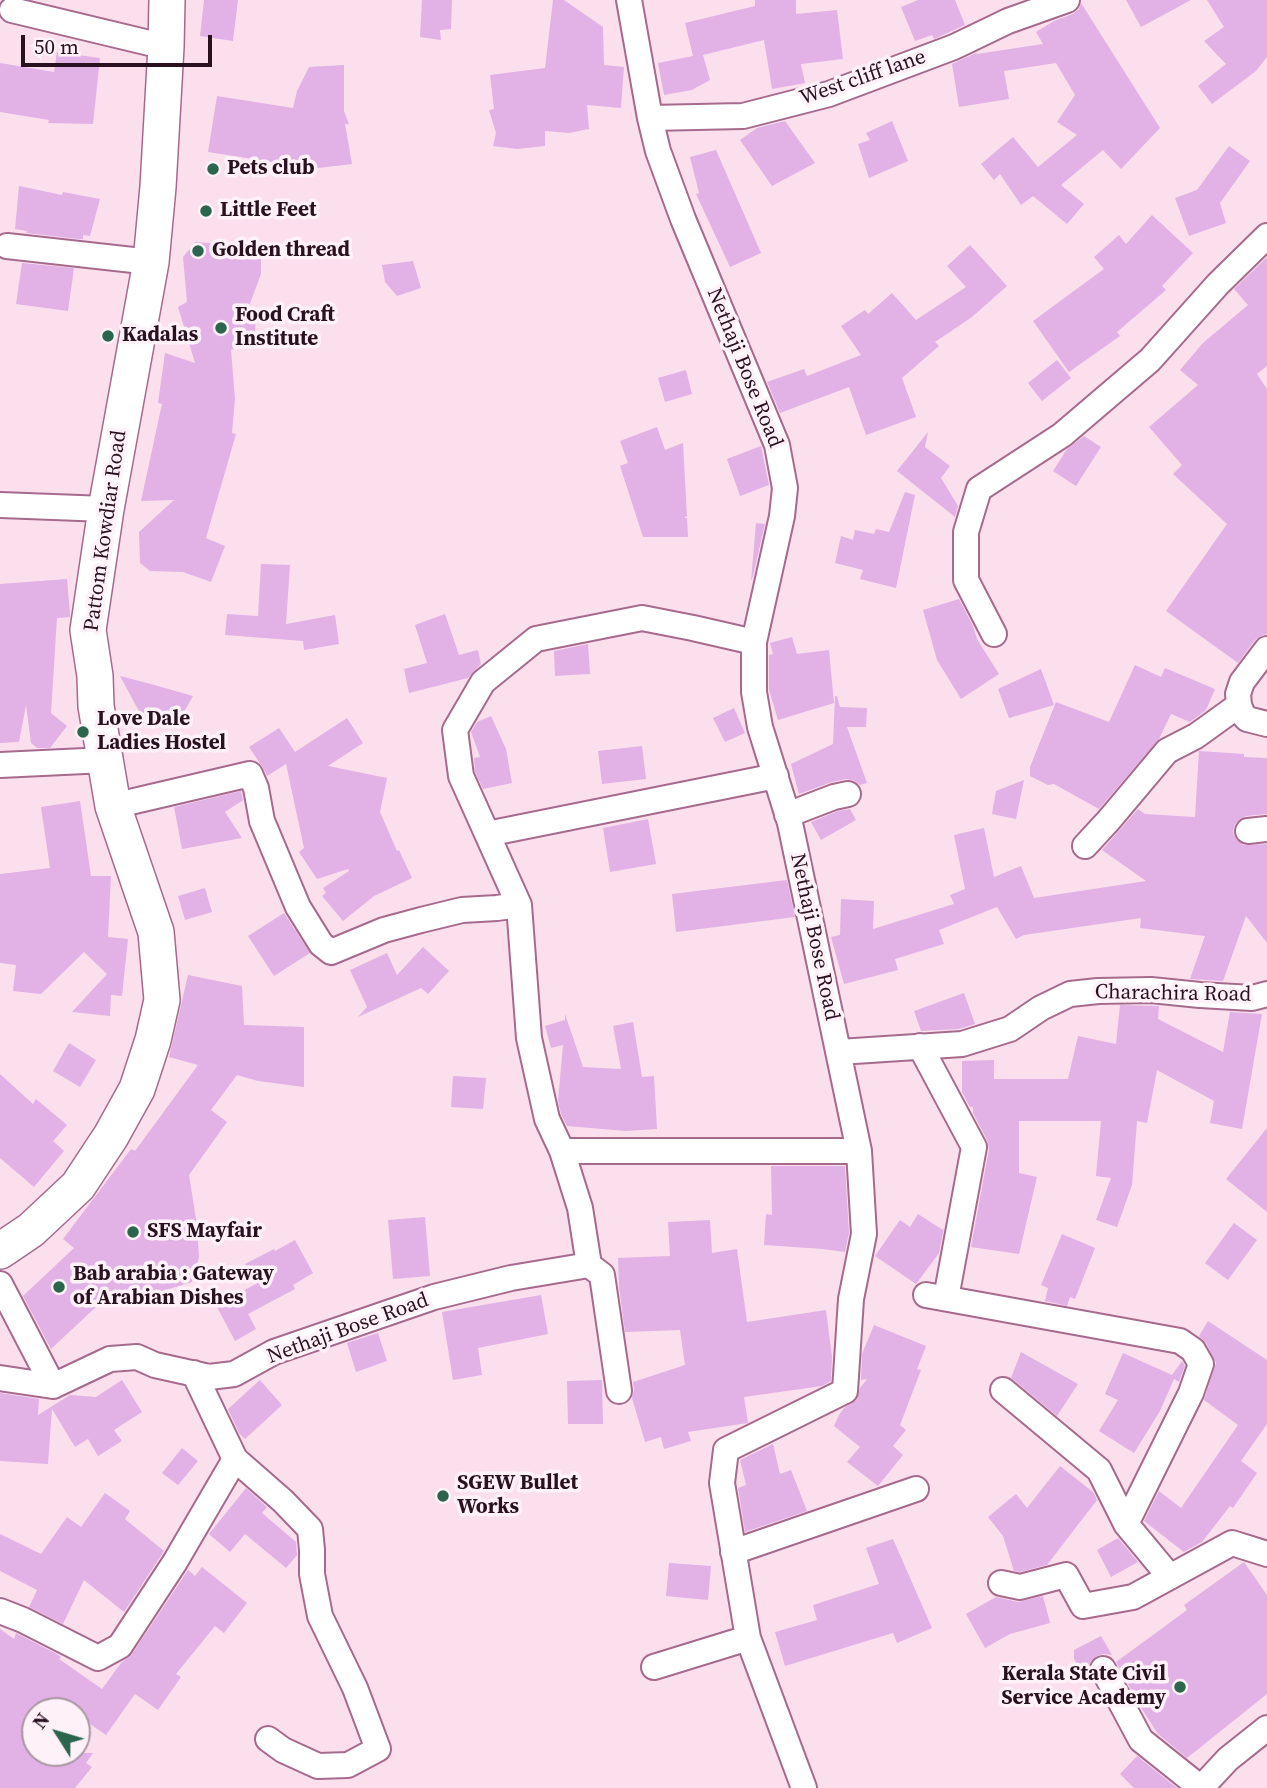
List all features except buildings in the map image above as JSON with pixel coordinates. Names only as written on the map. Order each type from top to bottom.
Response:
[{"type":"main road","name":"Pattom Kowdiar Road","points":[[0,1251],[31,1230],[78,1186],[111,1136],[137,1089],[153,1040],[162,1000],[156,932],[113,806],[96,706],[95,676],[88,630],[106,509],[151,262],[158,187],[167,0]]},
{"type":"street","name":"Nethaji Bose Road","points":[[629,0],[658,152],[777,445],[785,488],[782,516],[754,642],[754,692],[761,727],[788,815],[859,1152],[864,1234],[850,1299],[845,1391],[726,1450],[722,1483],[748,1638],[804,1788]]},
{"type":"street","name":"West cliff lane","points":[[650,118],[743,116],[829,94],[954,47],[1008,21],[1067,0]]},
{"type":"street","points":[[12,10],[166,47]]},
{"type":"street","points":[[994,635],[966,580],[966,532],[979,489],[1062,435],[1150,360],[1218,284],[1267,236]]},
{"type":"street","points":[[7,246],[151,262]]},
{"type":"street","points":[[0,505],[106,509]]},
{"type":"street","points":[[619,1391],[602,1275],[589,1265],[580,1208],[562,1151],[547,1119],[529,1038],[519,905],[461,776],[455,730],[483,682],[536,639],[642,618],[754,642]]},
{"type":"street","points":[[1267,649],[1242,682],[1238,694],[1239,705],[1247,719],[1267,724]]},
{"type":"street","points":[[1085,846],[1167,751],[1196,736],[1239,705]]},
{"type":"street","points":[[0,765],[106,760]]},
{"type":"street","points":[[113,806],[250,774],[256,788],[262,821],[298,907],[321,944],[331,952],[384,930],[421,920],[462,910],[519,905]]},
{"type":"street","points":[[487,834],[776,776]]},
{"type":"street","points":[[788,815],[848,794]]},
{"type":"street","name":"Charachira Road","points":[[839,1052],[961,1044],[1010,1029],[1041,1008],[1070,994],[1152,990],[1252,998],[1267,994]]},
{"type":"street","points":[[920,1046],[974,1147],[936,1296],[1180,1341],[1194,1350],[1200,1364],[1191,1393],[1126,1524]]},
{"type":"street","points":[[562,1151],[859,1152]]},
{"type":"street","name":"Nethaji Bose Road","points":[[53,1386],[110,1359],[137,1357],[155,1365],[209,1377],[234,1374],[274,1352],[434,1297],[511,1278],[589,1265]]},
{"type":"street","points":[[0,1284],[53,1386]]},
{"type":"street","points":[[194,1373],[235,1459],[310,1529],[312,1574],[320,1616],[355,1688],[378,1749],[348,1765],[318,1766],[283,1750],[268,1739]]},
{"type":"street","points":[[0,1378],[53,1386]]},
{"type":"street","points":[[1003,1390],[1099,1470],[1126,1524],[1170,1577]]},
{"type":"street","points":[[0,1611],[98,1658],[120,1646],[188,1542],[235,1459]]},
{"type":"street","points":[[733,1552],[916,1489]]},
{"type":"street","points":[[1001,1583],[1020,1587],[1066,1575],[1083,1606],[1133,1598],[1232,1543],[1267,1554]]},
{"type":"street","points":[[654,1667],[748,1638]]},
{"type":"street","points":[[1103,1669],[1141,1740],[1201,1788],[1228,1759],[1267,1728]]},
{"type":"place","name":"Pets club","points":[[213,169]]},
{"type":"place","name":"Little Feet","points":[[206,211]]},
{"type":"place","name":"Golden thread","points":[[198,251]]},
{"type":"place","name":"Food Craft Institute","points":[[221,328]]},
{"type":"place","name":"Kadalas","points":[[108,336]]},
{"type":"place","name":"Love Dale Ladies Hostel","points":[[83,732]]},
{"type":"place","name":"SFS Mayfair","points":[[133,1232]]},
{"type":"place","name":"Bab arabia : Gateway of Arabian Dishes","points":[[59,1287]]},
{"type":"place","name":"SGEW Bullet Works","points":[[443,1496]]},
{"type":"place","name":"Kerala State Civil Service Academy","points":[[1180,1687]]}]
